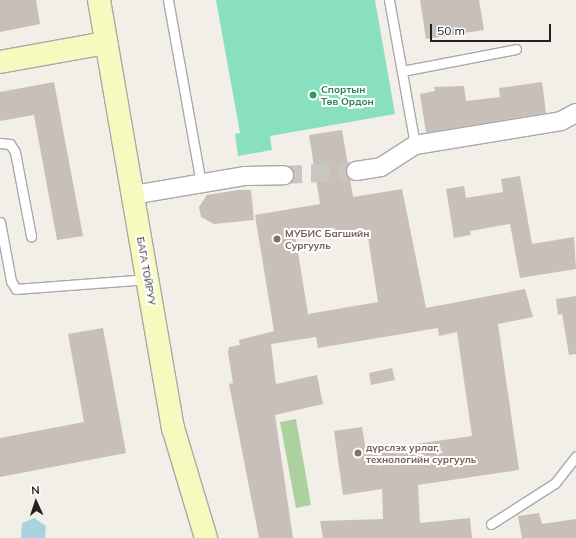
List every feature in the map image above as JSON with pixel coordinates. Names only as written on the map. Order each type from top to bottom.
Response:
[{"type":"main road","name":"БАГА ТОЙРУУ","points":[[98,0],[173,428],[206,538]]},
{"type":"main road","points":[[0,62],[106,43]]},
{"type":"street","points":[[356,171],[381,167],[415,146],[561,121],[576,113]]},
{"type":"street","points":[[133,195],[245,176],[284,176]]},
{"type":"lane","points":[[168,0],[201,184]]},
{"type":"lane","points":[[389,0],[415,146]]},
{"type":"lane","points":[[402,71],[516,49]]},
{"type":"lane","points":[[0,143],[10,144],[15,152],[31,236]]},
{"type":"lane","points":[[0,222],[11,281],[16,289],[148,279]]},
{"type":"lane","points":[[490,524],[555,483],[576,456]]},
{"type":"green space","name":"Спортын Төв Ордон","points":[[216,0],[375,0],[395,114],[270,136],[272,150],[238,156],[235,134],[240,133]]},
{"type":"green space","points":[[296,419],[311,505],[296,508],[280,422]]},
{"type":"water","points":[[34,518],[46,526],[45,538],[21,538],[22,523]]},
{"type":"building","points":[[0,0],[36,0],[40,24],[0,32]]},
{"type":"building","points":[[420,0],[479,0],[484,30],[426,39]]},
{"type":"building","points":[[54,82],[83,236],[57,240],[34,115],[0,121],[0,92]]},
{"type":"building","points":[[542,82],[546,113],[426,133],[420,94],[435,91],[434,87],[464,86],[466,101],[500,97],[499,88]]},
{"type":"building","points":[[342,130],[348,165],[346,173],[350,179],[353,197],[402,189],[426,308],[525,289],[533,317],[498,324],[519,470],[418,485],[420,523],[470,518],[472,538],[323,538],[320,521],[383,519],[382,489],[343,495],[334,431],[362,427],[366,451],[472,436],[457,332],[439,336],[438,328],[318,348],[316,337],[271,344],[276,384],[317,375],[323,404],[275,415],[293,538],[259,538],[229,384],[233,383],[228,353],[229,347],[240,345],[239,340],[274,331],[255,215],[320,204],[309,135]],"holes":[[[335,228],[336,236],[367,231],[378,302],[308,314],[295,234]]]},
{"type":"building","points":[[520,176],[532,244],[574,237],[576,269],[520,278],[510,224],[470,231],[471,235],[454,238],[446,189],[464,186],[466,198],[503,192],[501,179]]},
{"type":"building","points":[[238,190],[251,190],[254,220],[214,224],[201,217],[199,207],[207,195]]},
{"type":"building","points":[[576,296],[576,354],[569,355],[562,314],[558,315],[556,299]]},
{"type":"building","points":[[103,328],[126,453],[0,477],[0,438],[84,422],[68,334]]},
{"type":"building","points":[[392,368],[395,380],[371,385],[369,373]]},
{"type":"building","points":[[539,513],[542,524],[576,519],[576,538],[522,538],[518,516]]},
{"type":"tunnel","points":[[284,175],[356,171]]},
{"type":"place","name":"Спортын Төв Ордон","points":[[313,95]]},
{"type":"place","name":"МУБИС Багшийн Сургууль","points":[[277,239]]},
{"type":"place","name":"дүрслэх урлаг, технологийн сургууль","points":[[358,453]]}]
